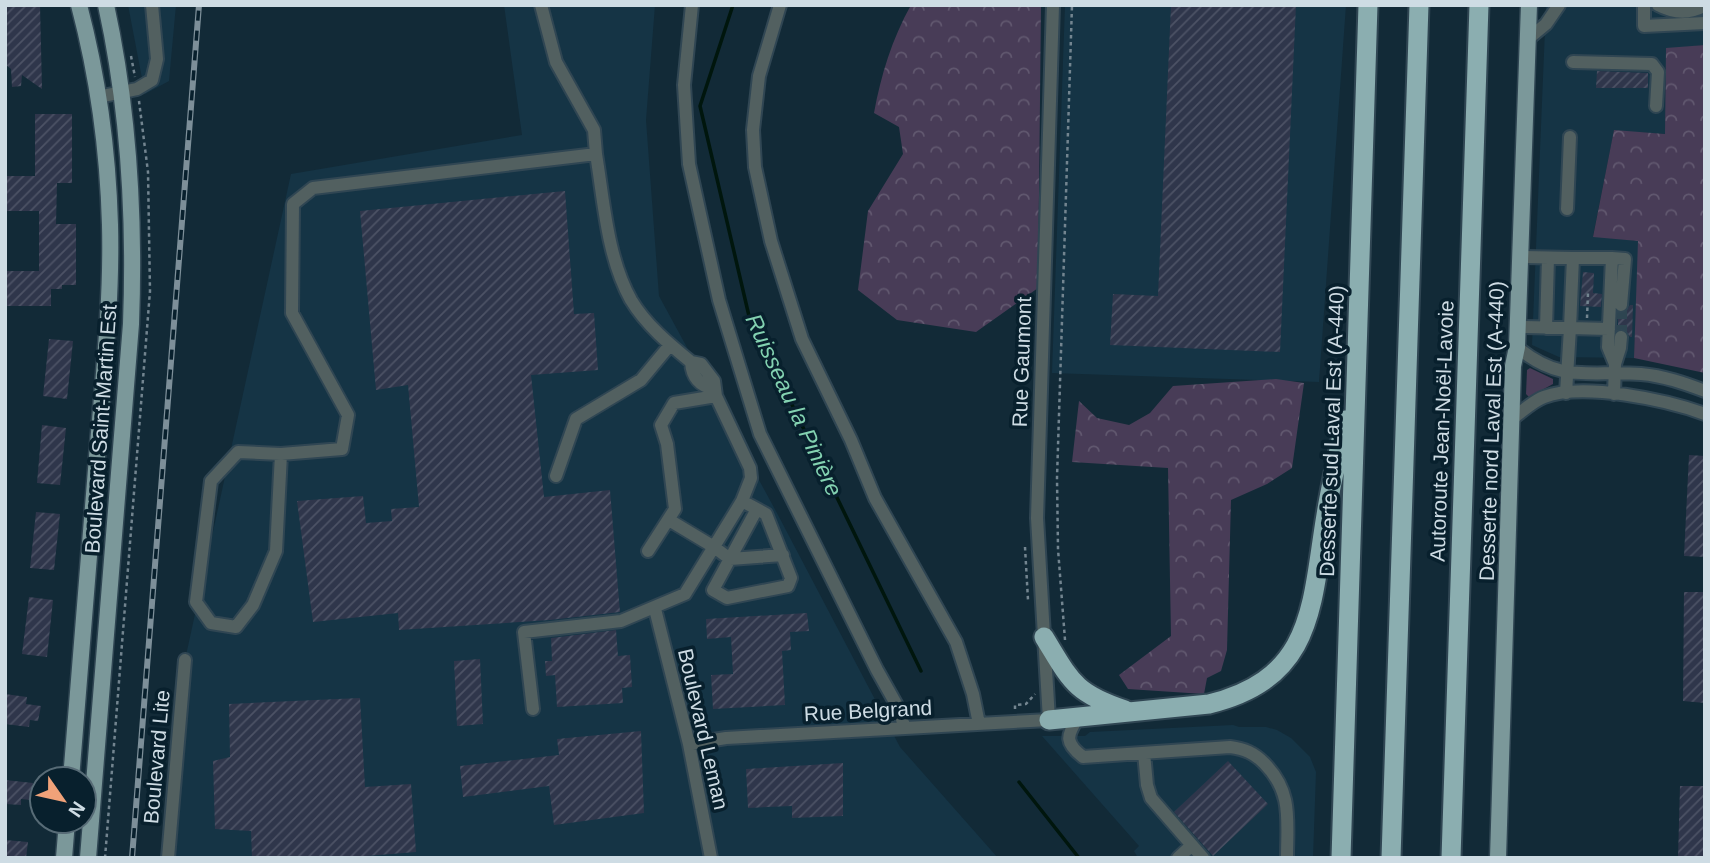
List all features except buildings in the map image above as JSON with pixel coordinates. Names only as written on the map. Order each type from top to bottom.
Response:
[{"type":"highway","name":"Desserte sud Laval Est (A-440)","points":[[1341,856],[1368,5]]},
{"type":"highway","name":"Autoroute Jean-Noël-Lavoie","points":[[1391,858],[1419,5]]},
{"type":"highway","name":"Autoroute Jean-Noël-Lavoie","points":[[1451,858],[1479,5]]},
{"type":"highway","points":[[1049,720],[1073,725],[1126,711],[1188,708],[1232,698],[1264,681],[1280,666],[1294,649],[1308,620],[1315,596],[1326,515],[1357,364]]},
{"type":"highway","points":[[1044,637],[1068,676],[1080,689],[1097,701],[1126,711]]},
{"type":"main road","name":"Boulevard Saint-Martin Est","points":[[72,765],[109,287],[109,202],[99,97],[79,5]]},
{"type":"main road","name":"Boulevard Saint-Martin Est","points":[[88,858],[133,280],[132,202],[120,71],[106,5]]},
{"type":"main road","name":"Desserte nord Laval Est (A-440)","points":[[1498,858],[1513,366],[1518,327],[1530,5]]},
{"type":"main road","points":[[64,858],[66,835]]},
{"type":"street","points":[[99,97],[147,84],[155,75],[157,59],[152,5]]},
{"type":"street","points":[[533,709],[524,632],[621,621],[655,609],[685,594],[742,501],[751,478],[751,468],[715,393],[714,381],[701,364],[691,362],[658,334],[632,302],[616,268],[594,130],[556,62],[541,5]]},
{"type":"street","points":[[692,5],[684,85],[689,164],[719,300],[760,434],[900,711],[904,727]]},
{"type":"street","points":[[780,5],[759,76],[753,130],[755,167],[771,241],[802,339],[851,440],[875,498],[956,642],[973,694],[979,724]]},
{"type":"street","name":"Rue Gaumont","points":[[1049,720],[1038,551],[1038,467],[1053,5]]},
{"type":"street","points":[[1528,39],[1546,24],[1559,5]]},
{"type":"street","points":[[1704,6],[1693,12],[1644,5],[1644,26],[1705,23]]},
{"type":"street","points":[[1573,62],[1652,64],[1658,72],[1656,106]]},
{"type":"street","points":[[1567,209],[1570,137]]},
{"type":"street","points":[[281,454],[276,551],[253,605],[236,626],[211,623],[196,602],[211,481],[238,452],[281,454],[342,449],[348,415],[292,313],[293,204],[313,188],[596,155]]},
{"type":"street","points":[[1521,257],[1625,259],[1621,305]]},
{"type":"street","points":[[1546,328],[1548,257]]},
{"type":"street","points":[[1566,393],[1573,258]]},
{"type":"street","points":[[1612,258],[1608,347],[1615,369]]},
{"type":"street","points":[[1518,327],[1609,329]]},
{"type":"street","points":[[1614,394],[1621,337]]},
{"type":"street","points":[[556,476],[576,419],[641,380],[670,345]]},
{"type":"street","points":[[1517,347],[1534,361],[1568,372],[1615,369],[1657,376],[1705,391]]},
{"type":"street","points":[[648,551],[675,509],[667,444],[661,425],[674,403],[715,393]]},
{"type":"street","points":[[1513,418],[1539,399],[1566,393],[1614,394],[1668,401],[1705,414]]},
{"type":"street","points":[[742,501],[757,509],[766,514],[791,578],[788,586],[727,598],[713,590],[757,509]]},
{"type":"street","points":[[669,520],[730,559],[783,555]]},
{"type":"street","name":"Boulevard Leman","points":[[655,609],[689,744],[710,858]]},
{"type":"street","name":"Boulevard Lite","points":[[168,858],[185,660]]},
{"type":"street","name":"Rue Belgrand","points":[[689,744],[726,738],[1049,720]]},
{"type":"street","points":[[1073,725],[1072,747],[1083,757],[1230,747],[1253,753],[1277,777],[1284,790],[1286,858]]},
{"type":"street","points":[[1144,753],[1151,799],[1203,858]]},
{"type":"street","points":[[1178,858],[1192,845]]},
{"type":"path","name":"Rue Gaumont","points":[[1065,646],[1060,595],[1057,491],[1072,5]]},
{"type":"path","points":[[1586,328],[1588,293]]},
{"type":"path","points":[[1015,705],[1029,701],[1036,689]]},
{"type":"shaded area","points":[[128,5],[176,5],[169,81],[145,94]]},
{"type":"shaded area","points":[[504,5],[655,5],[646,120],[659,296],[900,747],[998,858],[168,858],[185,660],[291,174],[522,135]]},
{"type":"shaded area","points":[[1065,5],[1346,5],[1319,382],[1052,373]]},
{"type":"shaded area","points":[[1546,5],[1705,5],[1705,45],[1666,49],[1666,134],[1614,131],[1593,236],[1639,241],[1634,358],[1559,357],[1532,345]]},
{"type":"shaded area","points":[[1233,725],[1277,730],[1291,738],[1310,757],[1316,772],[1313,858],[1138,858],[1134,851],[1139,846],[1042,736],[1085,736],[1090,732]]},
{"type":"green space","points":[[911,5],[1041,5],[1038,288],[976,332],[897,320],[858,290],[868,211],[903,154],[899,127],[874,113],[888,57]]},
{"type":"green space","points":[[1705,45],[1705,373],[1634,358],[1638,241],[1593,237],[1614,130],[1665,134],[1666,48]]},
{"type":"green space","points":[[1530,368],[1553,379],[1553,384],[1529,397],[1526,394],[1527,370]]},
{"type":"green space","points":[[1276,379],[1304,383],[1292,468],[1267,484],[1231,500],[1227,650],[1221,671],[1207,678],[1204,694],[1128,689],[1119,675],[1171,636],[1168,468],[1072,462],[1079,401],[1097,418],[1129,425],[1150,413],[1173,386]]},
{"type":"waterway","name":"Ruisseau la Pinière","points":[[733,5],[700,106],[749,316],[921,671]]},
{"type":"waterway","name":"Ruisseau la Pinière","points":[[1019,782],[1079,858]]},
{"type":"tunnel","points":[[1621,305],[1621,337]]},
{"type":"railway","points":[[132,858],[199,5]]}]
